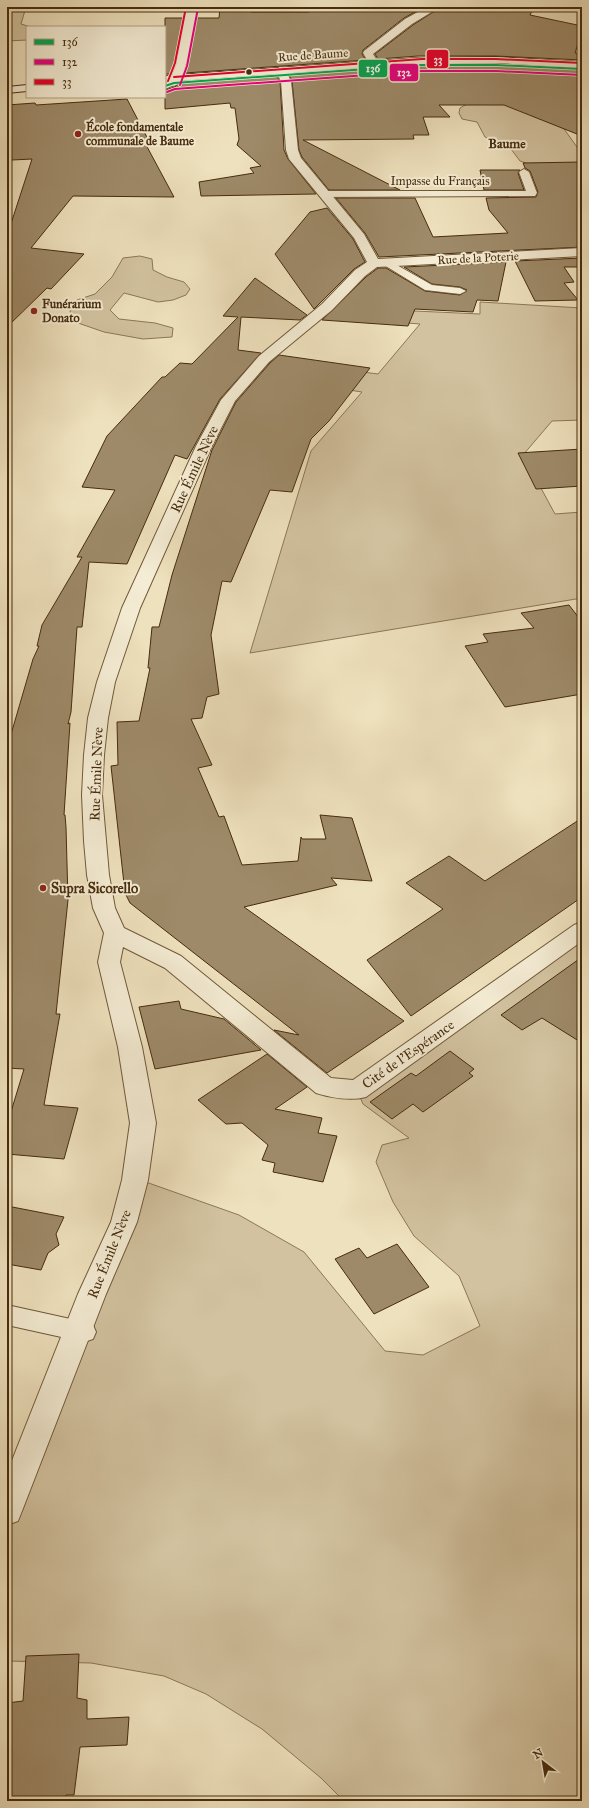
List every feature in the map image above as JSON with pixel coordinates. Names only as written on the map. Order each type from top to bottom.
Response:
[{"type":"street","points":[[169,82],[192,7]]},
{"type":"street","points":[[375,66],[368,53],[414,18],[435,7]]},
{"type":"street","name":"Rue de Baume","points":[[169,82],[472,60],[582,66]]},
{"type":"street","name":"Rue de Baume","points":[[375,66],[474,64],[582,69]]},
{"type":"street","points":[[282,73],[286,81],[292,150],[295,159],[381,263]]},
{"type":"street","points":[[7,90],[26,88]]},
{"type":"street","points":[[7,94],[26,92]]},
{"type":"street","name":"Rue de la Poterie","points":[[381,263],[582,252]]},
{"type":"street","name":"Rue Émile Nève","points":[[7,1511],[124,1222],[135,1180],[143,1122],[130,1046],[109,962],[114,933],[104,908],[98,874],[93,810],[94,755],[98,718],[106,682],[131,608],[204,446],[228,400],[248,375],[264,359],[327,307],[360,273],[381,263]]},
{"type":"street","name":"Cité de l'Espérance","points":[[114,933],[173,962],[325,1088],[356,1090],[582,930]]},
{"type":"lane","name":"Impasse du Français","points":[[324,194],[531,194],[532,193],[524,172]]},
{"type":"lane","points":[[381,263],[429,288],[460,291]]},
{"type":"lane","points":[[7,1315],[81,1331]]},
{"type":"shaded area","points":[[7,7],[26,7],[21,24],[28,26],[26,26],[26,40],[7,41]]},
{"type":"shaded area","points":[[495,100],[559,122],[582,154],[582,163],[529,164],[520,161],[511,149],[485,137],[477,122],[462,119],[459,113],[460,108],[468,104]]},
{"type":"shaded area","points":[[140,256],[152,259],[153,270],[167,277],[184,282],[190,289],[186,295],[173,300],[158,302],[124,293],[110,310],[119,319],[155,323],[173,328],[172,337],[143,339],[104,332],[78,323],[72,318],[70,311],[77,300],[95,294],[112,277],[123,258]]},
{"type":"shaded area","points":[[480,302],[582,308],[582,420],[552,421],[523,455],[555,514],[582,512],[582,598],[250,653],[311,451],[362,392],[249,375],[264,359],[378,374],[420,324],[316,316],[327,307],[480,314]]},
{"type":"shaded area","points":[[582,930],[582,1801],[344,1801],[321,1778],[262,1729],[206,1694],[164,1676],[91,1663],[7,1661],[7,1521],[143,1181],[239,1215],[304,1252],[385,1351],[423,1355],[480,1326],[459,1276],[414,1236],[393,1202],[376,1162],[382,1145],[409,1138],[363,1104],[357,1090]]},
{"type":"building","points":[[220,7],[252,7],[251,12],[309,12],[310,7],[424,7],[404,18],[363,50],[362,54],[366,60],[185,73],[197,18],[219,18]]},
{"type":"building","points":[[441,7],[472,7],[532,11],[530,15],[582,26],[582,31],[575,53],[582,54],[582,60],[496,56],[418,56],[378,59],[375,54],[413,25]]},
{"type":"building","points":[[165,18],[183,18],[175,65],[171,74],[166,74]]},
{"type":"building","points":[[496,64],[582,69],[582,136],[504,105],[439,105],[450,117],[423,117],[429,135],[413,135],[414,139],[303,140],[400,190],[329,190],[302,157],[299,150],[292,81],[289,75],[371,69],[377,72],[383,68],[418,66]]},
{"type":"building","points":[[276,76],[280,81],[284,150],[288,159],[316,194],[201,196],[199,182],[254,173],[250,168],[261,166],[237,145],[239,139],[235,108],[231,108],[230,103],[165,109],[166,90],[175,87],[180,82]]},
{"type":"building","points":[[127,99],[150,143],[145,143],[174,197],[73,196],[31,248],[84,254],[51,289],[47,288],[7,327],[7,236],[32,159],[12,160],[7,142],[7,105],[35,103],[36,105]]},
{"type":"building","points":[[582,162],[582,247],[379,257],[365,233],[336,198],[415,198],[433,237],[508,233],[489,210],[486,198],[536,197],[538,192],[530,171],[525,168],[523,163]]},
{"type":"building","points":[[480,170],[520,170],[518,173],[524,190],[484,190]]},
{"type":"building","points":[[327,208],[353,239],[365,262],[354,269],[314,309],[275,254],[310,212]]},
{"type":"building","points":[[582,258],[582,267],[564,267],[574,282],[564,283],[578,300],[535,301],[515,261]]},
{"type":"building","points":[[506,262],[498,301],[477,300],[473,312],[415,309],[408,326],[322,320],[366,277],[378,268],[386,268],[425,291],[460,295],[467,290],[460,287],[432,284],[404,267]]},
{"type":"building","points":[[255,278],[307,315],[300,320],[241,317],[238,350],[261,353],[220,399],[187,459],[175,455],[127,564],[89,562],[82,627],[77,627],[71,712],[68,724],[70,723],[64,815],[66,827],[68,900],[56,1014],[60,1014],[44,1105],[78,1108],[64,1159],[7,1154],[7,1125],[24,1069],[7,1068],[7,748],[33,659],[39,646],[37,646],[42,625],[82,557],[77,557],[115,490],[82,487],[107,436],[162,377],[165,377],[180,363],[192,364],[238,317],[223,316]]},
{"type":"building","points":[[279,355],[370,368],[329,421],[311,439],[292,492],[270,490],[231,582],[222,581],[211,635],[219,694],[207,697],[202,718],[191,719],[212,765],[198,768],[219,817],[224,816],[242,865],[298,861],[301,837],[302,839],[326,839],[320,815],[352,818],[372,881],[331,878],[337,885],[244,907],[404,1021],[327,1073],[274,1030],[299,1035],[130,903],[125,893],[111,766],[118,765],[117,722],[139,721],[150,668],[148,668],[152,627],[159,627],[172,575],[212,450],[236,402],[270,363]]},
{"type":"building","points":[[582,449],[582,486],[536,489],[518,453]]},
{"type":"building","points":[[569,605],[582,622],[582,694],[505,707],[465,646],[488,642],[483,634],[534,628],[521,613]]},
{"type":"building","points":[[582,818],[582,897],[411,1016],[367,960],[443,909],[406,883],[449,856],[485,881]]},
{"type":"building","points":[[582,957],[582,1043],[542,1018],[522,1030],[501,1015]]},
{"type":"building","points":[[179,1001],[181,1009],[224,1019],[261,1050],[155,1069],[139,1007]]},
{"type":"building","points":[[450,1051],[474,1069],[469,1073],[473,1076],[423,1112],[413,1104],[392,1119],[370,1102],[411,1073],[416,1076]]},
{"type":"building","points":[[267,1054],[307,1087],[275,1109],[322,1118],[318,1133],[337,1136],[323,1182],[273,1172],[275,1163],[262,1160],[268,1145],[242,1123],[226,1124],[198,1100]]},
{"type":"building","points":[[7,1206],[64,1217],[56,1234],[59,1245],[48,1253],[41,1270],[7,1264]]},
{"type":"building","points":[[397,1244],[429,1287],[374,1314],[335,1259],[359,1248],[367,1258]]},
{"type":"building","points":[[79,1654],[77,1698],[87,1700],[87,1719],[129,1717],[127,1745],[80,1747],[74,1795],[66,1795],[65,1801],[7,1801],[7,1703],[23,1701],[26,1656]]},
{"type":"transit line","name":"33","points":[[168,81],[175,63],[186,7]]},
{"type":"transit line","name":"132","points":[[180,85],[187,66],[198,8]]},
{"type":"transit line","name":"33","points":[[174,77],[422,59],[496,59],[582,63]]},
{"type":"transit line","name":"136","points":[[166,86],[174,83],[422,65],[496,65],[582,69]]},
{"type":"transit line","name":"132","points":[[167,92],[175,89],[422,71],[496,71],[582,75]]},
{"type":"place","name":"École fondamentale communale de Baume","points":[[78,134]]},
{"type":"place","name":"Funérarium Donato","points":[[34,311]]},
{"type":"place","name":"Supra Sicorello","points":[[43,888]]},
{"type":"district","name":"Baume","points":[[507,143]]}]
